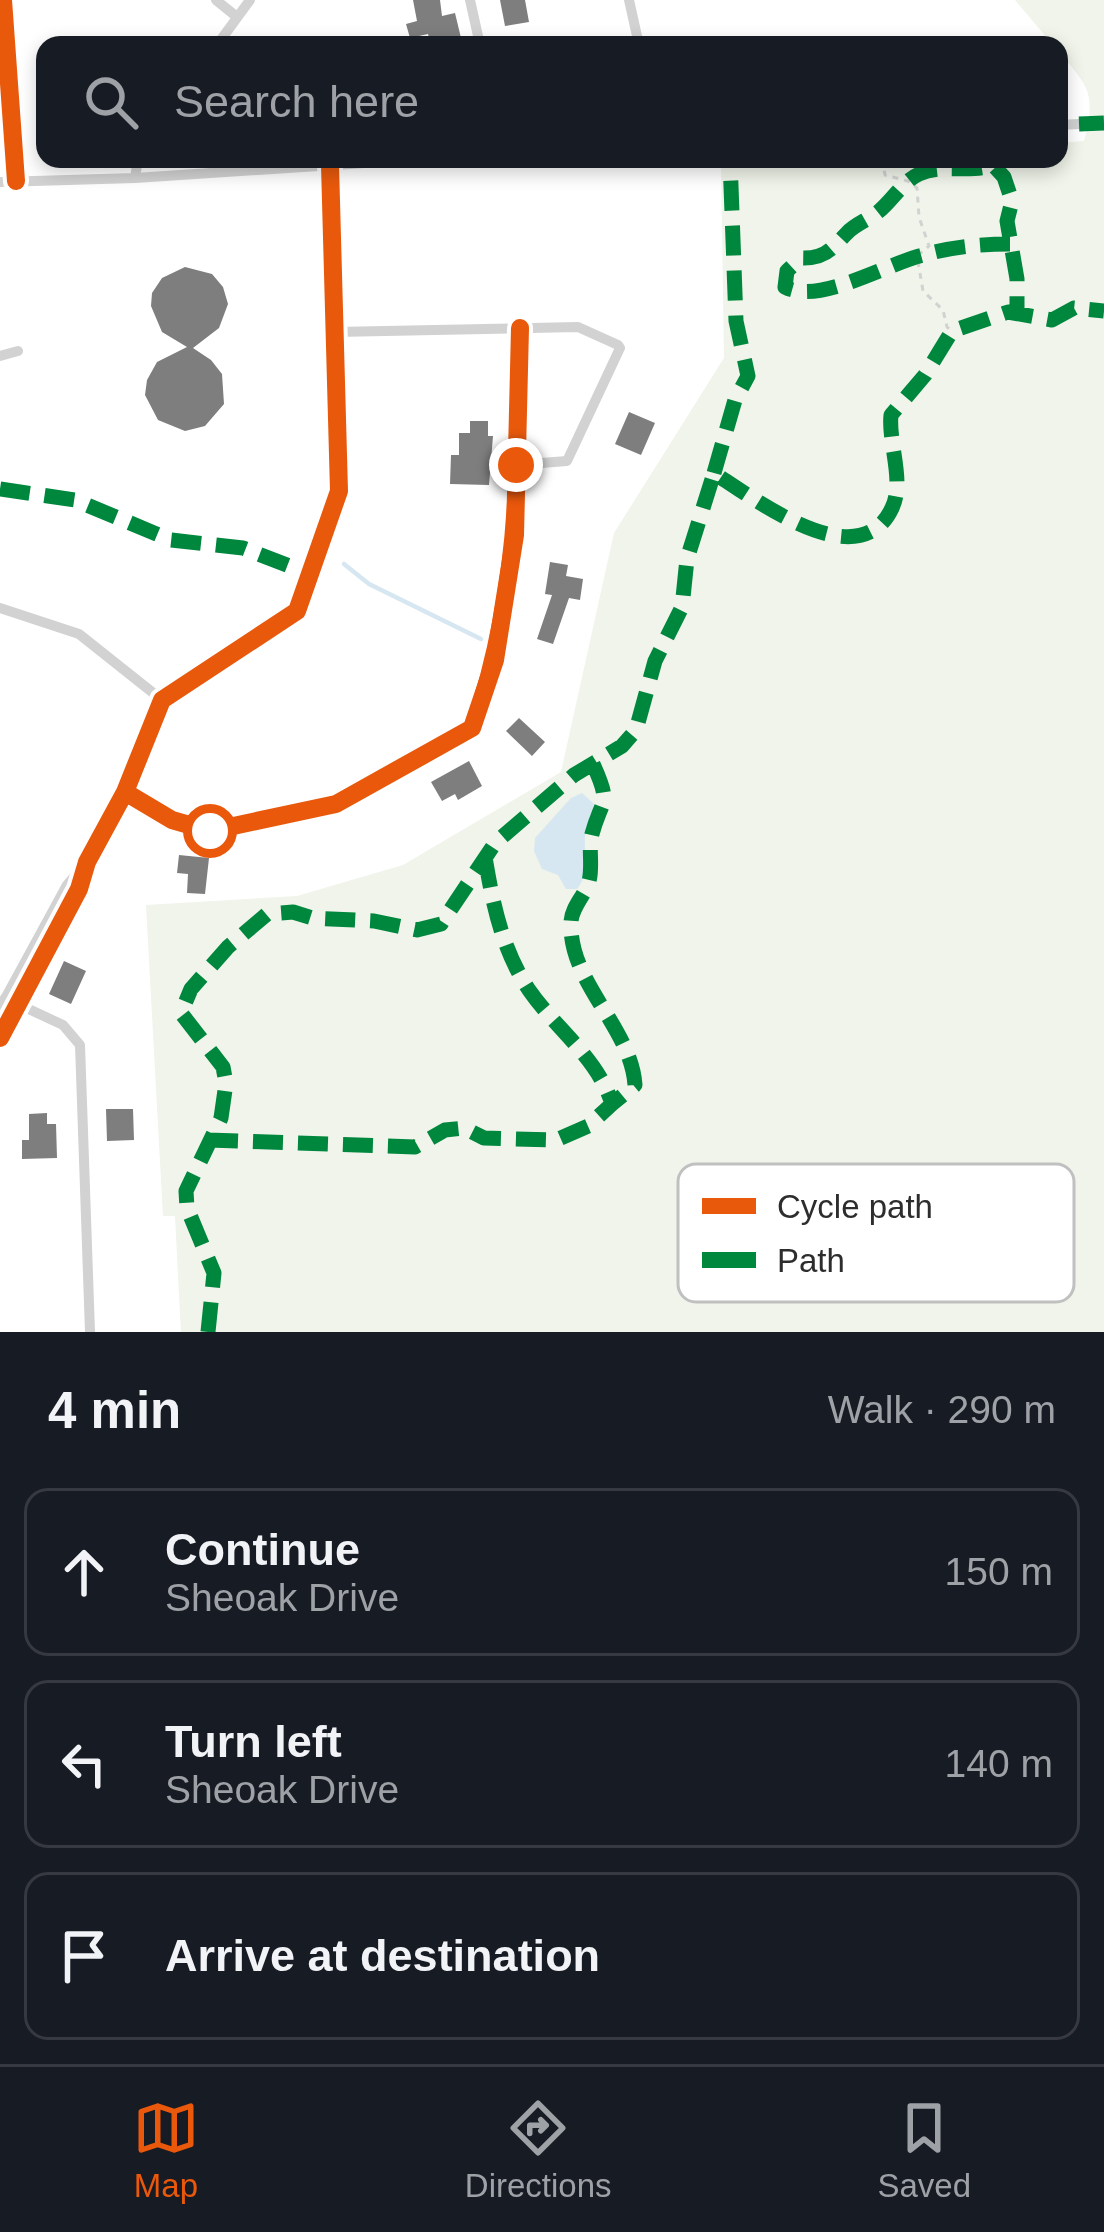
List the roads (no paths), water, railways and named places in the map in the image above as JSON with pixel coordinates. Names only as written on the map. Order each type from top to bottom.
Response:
[{"type":"street","points":[[3,0],[16,181]]},
{"type":"street","points":[[216,0],[237,17]]},
{"type":"street","points":[[223,36],[250,0]]},
{"type":"street","points":[[470,0],[478,36]]},
{"type":"street","points":[[629,0],[637,36]]},
{"type":"street","points":[[1068,124],[1079,124]]},
{"type":"street","points":[[136,178],[137,168]]},
{"type":"street","points":[[0,182],[285,168]]},
{"type":"street","points":[[90,1332],[80,1045],[63,1025],[3,1003],[67,885],[87,862],[125,792],[162,700],[297,611],[339,490],[330,168]]},
{"type":"street","points":[[335,332],[578,327],[620,349],[567,460],[516,465]]},
{"type":"street","points":[[125,792],[172,820],[210,831],[336,804],[472,728],[495,660],[515,535],[520,328]]},
{"type":"street","points":[[0,356],[18,351]]},
{"type":"street","points":[[0,608],[79,634],[162,700]]},
{"type":"street","points":[[0,1038],[79,890],[87,862]]},
{"type":"water","points":[[582,793],[594,804],[586,832],[585,870],[577,889],[566,889],[558,875],[542,869],[534,851],[535,838],[571,798]]},
{"type":"waterway","points":[[344,564],[369,584],[481,639]]}]
